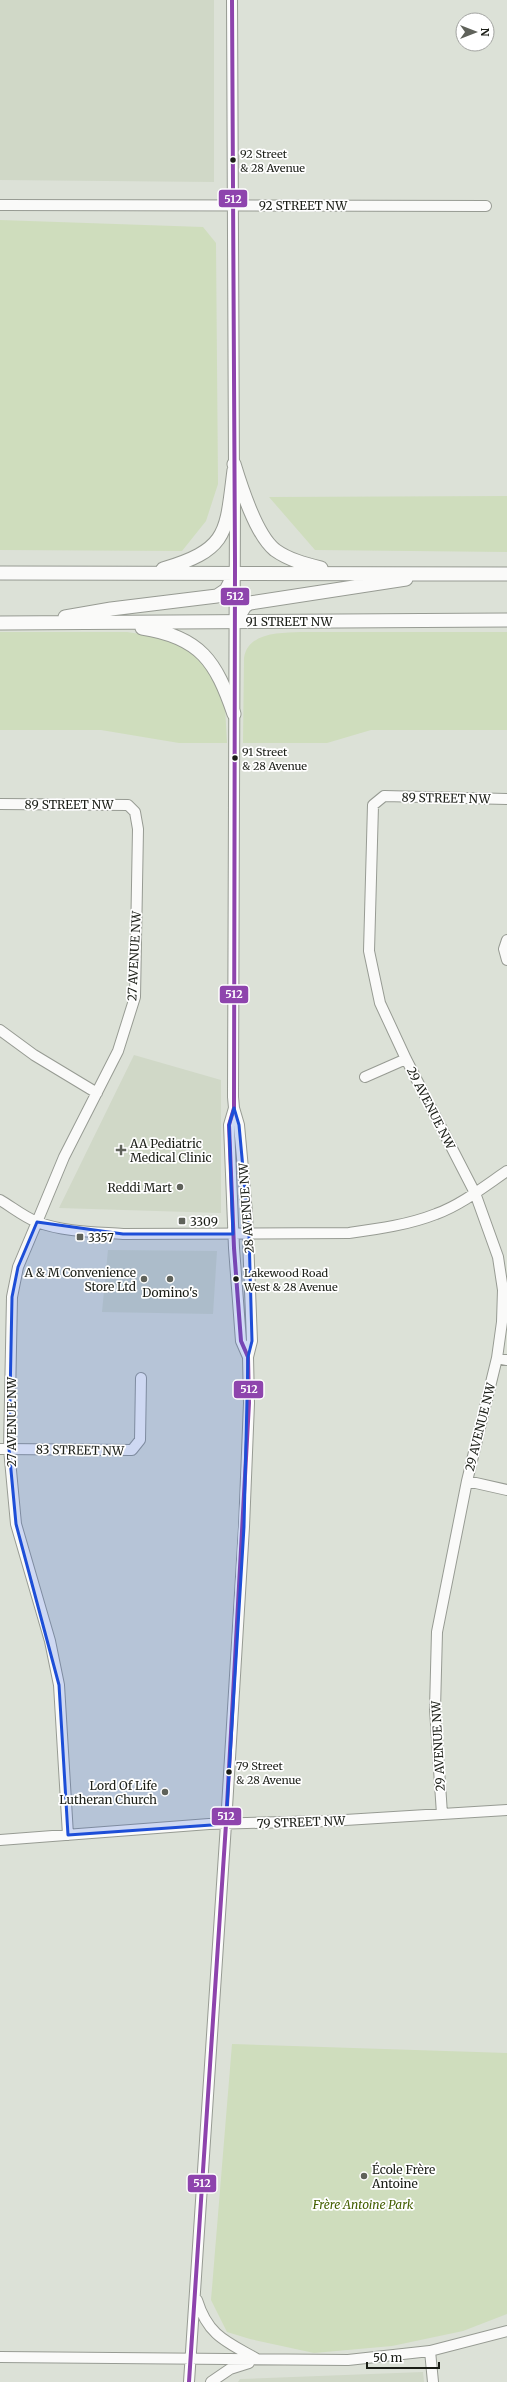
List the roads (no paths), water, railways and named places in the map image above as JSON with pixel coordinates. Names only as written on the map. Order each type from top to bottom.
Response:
[{"type":"main road","points":[[148,573],[198,558],[217,542],[226,521],[234,464]]},
{"type":"main road","points":[[234,464],[244,497],[267,541],[274,549],[301,563],[341,573]]},
{"type":"main road","points":[[0,573],[507,574]]},
{"type":"main road","points":[[38,621],[111,608],[217,596],[226,590],[235,573]]},
{"type":"main road","points":[[235,622],[245,606],[250,603],[400,581],[427,574]]},
{"type":"main road","name":"91 STREET NW","points":[[0,622],[38,621],[103,623],[507,620]]},
{"type":"main road","points":[[103,623],[158,631],[178,638],[201,651],[219,675],[234,714]]},
{"type":"street","name":"28 AVENUE NW","points":[[232,0],[235,573],[234,1108],[229,1125],[233,1234],[241,1341],[248,1357]]},
{"type":"street","name":"92 STREET NW","points":[[0,205],[486,206]]},
{"type":"street","name":"89 STREET NW","points":[[384,796],[507,799]]},
{"type":"street","name":"29 AVENUE NW","points":[[384,796],[373,805],[369,951],[380,1003],[406,1059],[475,1193],[498,1257],[504,1290],[502,1322],[497,1358],[466,1481],[437,1632],[435,1709],[442,1814]]},
{"type":"street","name":"89 STREET NW","points":[[0,804],[128,805],[135,812]]},
{"type":"street","name":"27 AVENUE NW","points":[[68,1835],[59,1685],[50,1641],[16,1524],[5,1449],[12,1297],[18,1267],[36,1222],[64,1157],[118,1051],[135,997],[138,829],[135,812]]},
{"type":"street","points":[[507,940],[504,949],[507,960]]},
{"type":"street","points":[[0,1030],[34,1055],[97,1093]]},
{"type":"street","name":"29 AVENUE NW","points":[[365,1077],[406,1059]]},
{"type":"street","name":"28 AVENUE NW","points":[[189,2382],[226,1824],[244,1519],[249,1403],[248,1357],[252,1341],[249,1234],[239,1125],[234,1108]]},
{"type":"street","points":[[0,1200],[36,1222],[61,1228],[123,1234],[349,1233],[384,1228],[437,1214],[475,1193],[507,1171]]},
{"type":"street","points":[[497,1358],[507,1360]]},
{"type":"street","name":"83 STREET NW","points":[[5,1449],[132,1450],[140,1440],[141,1378]]},
{"type":"street","points":[[466,1481],[507,1490]]},
{"type":"street","name":"79 STREET NW","points":[[0,1840],[226,1824],[329,1821],[507,1810]]},
{"type":"street","points":[[196,2294],[202,2314],[215,2335],[259,2360]]},
{"type":"street","points":[[0,2358],[348,2360],[430,2351],[507,2331]]},
{"type":"street","points":[[430,2351],[433,2382]]},
{"type":"street","points":[[211,2382],[230,2369],[259,2360]]},
{"type":"place","name":"92 Street & 28 Avenue","points":[[233,160]]},
{"type":"place","name":"91 Street & 28 Avenue","points":[[235,758]]},
{"type":"place","name":"AA Pediatric Medical Clinic","points":[[121,1150]]},
{"type":"place","name":"Reddi Mart","points":[[180,1187]]},
{"type":"place","name":"3309","points":[[182,1221]]},
{"type":"place","name":"3357","points":[[80,1237]]},
{"type":"place","name":"A & M Convenience Store Ltd","points":[[144,1279]]},
{"type":"place","name":"Domino's","points":[[170,1279]]},
{"type":"place","name":"Lakewood Road West & 28 Avenue","points":[[236,1279]]},
{"type":"place","name":"79 Street & 28 Avenue","points":[[229,1772]]},
{"type":"place","name":"Lord Of Life Lutheran Church","points":[[165,1792]]},
{"type":"place","name":"École Frère Antoine","points":[[364,2176]]},
{"type":"park label","name":"Frère Antoine Park","points":[[363,2204]]}]
